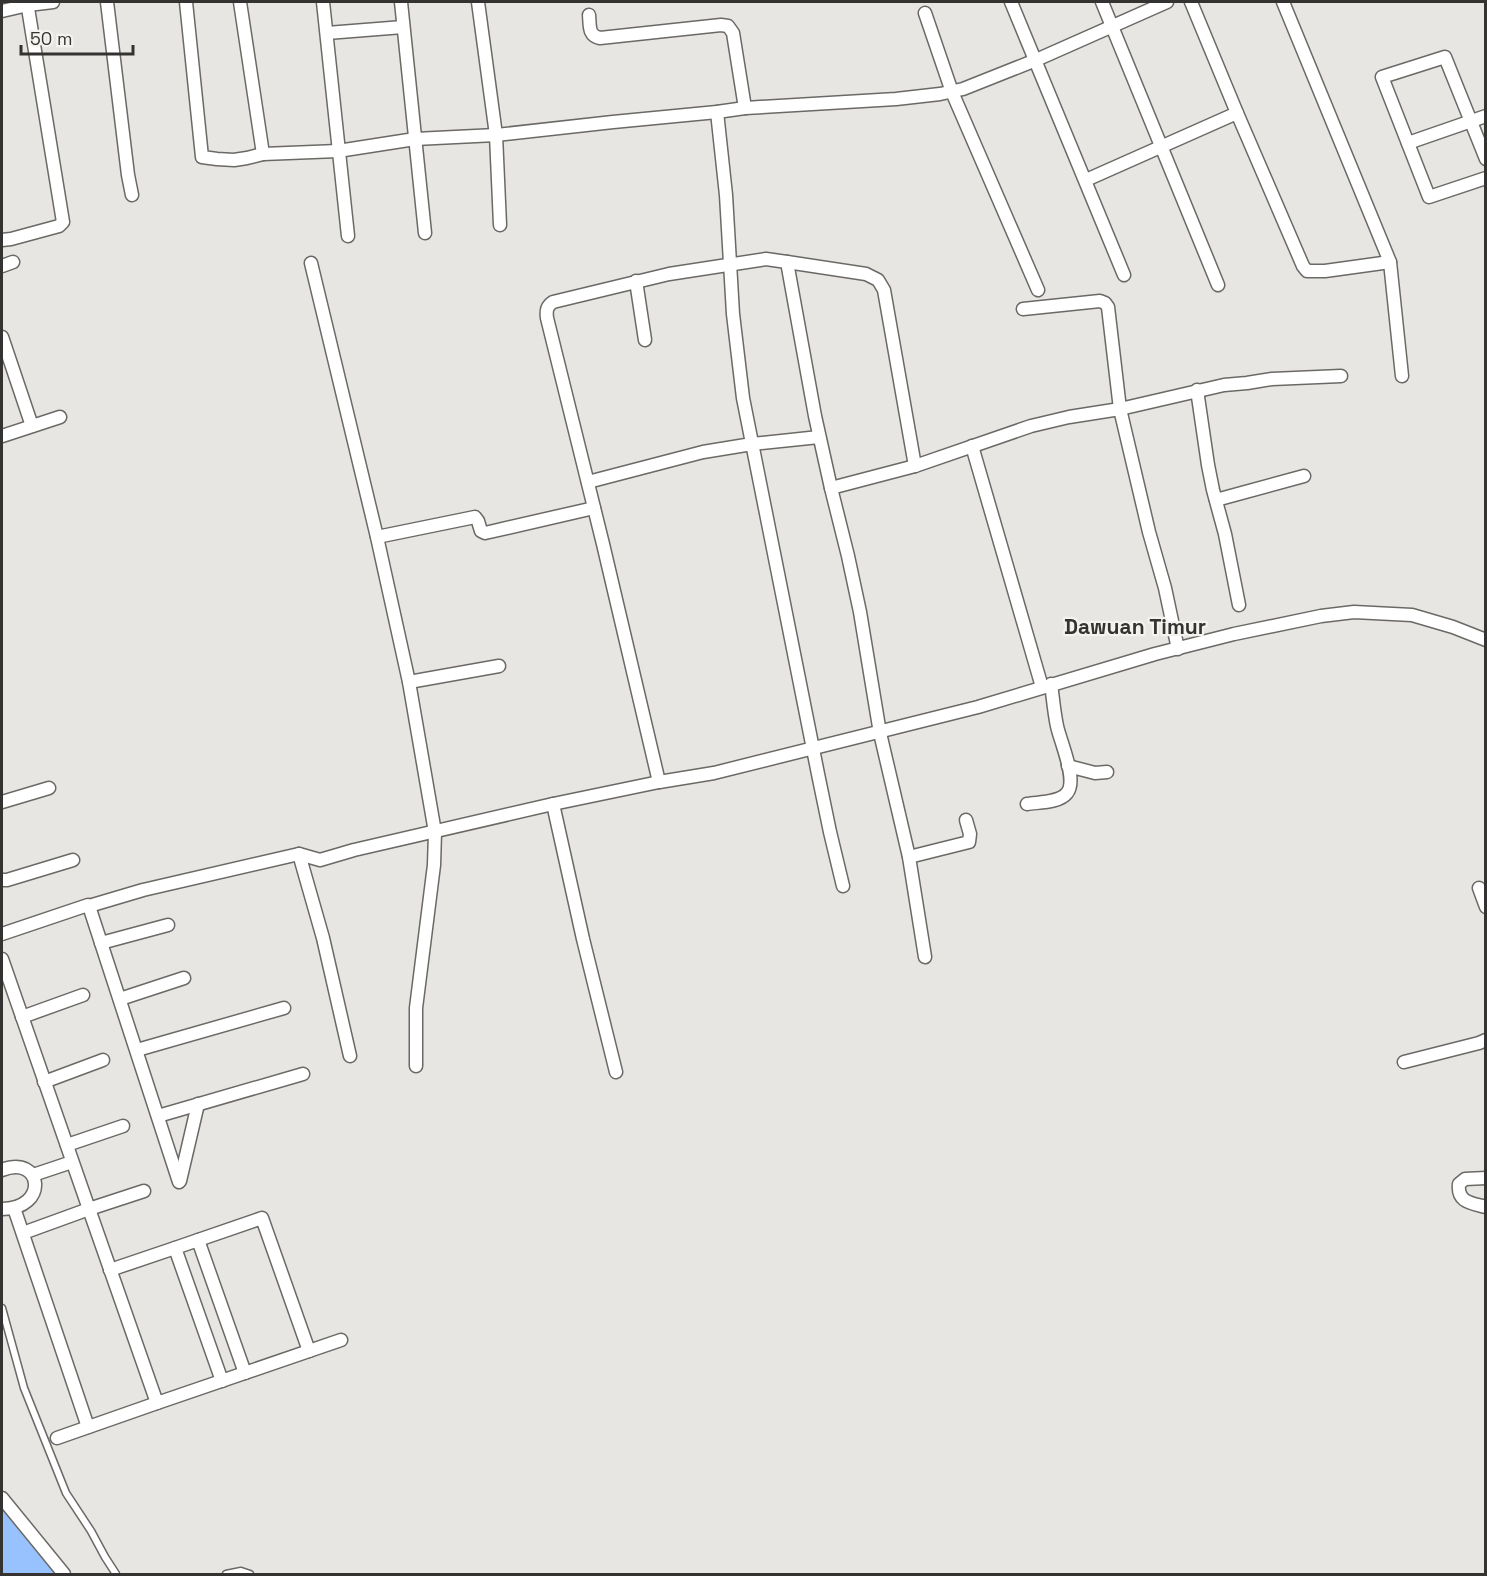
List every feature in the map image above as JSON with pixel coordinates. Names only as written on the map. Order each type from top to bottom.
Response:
[{"type":"street","points":[[2,11],[27,3],[53,2]]},
{"type":"street","points":[[107,2],[132,195]]},
{"type":"street","points":[[186,2],[202,157],[234,160],[263,154],[338,151],[415,139],[496,135],[745,108],[896,99],[952,92],[1036,60],[1167,2]]},
{"type":"street","points":[[240,2],[263,154]]},
{"type":"street","points":[[323,2],[348,236]]},
{"type":"street","points":[[401,2],[425,233]]},
{"type":"street","points":[[478,2],[496,135],[500,225]]},
{"type":"street","points":[[1011,2],[1124,275]]},
{"type":"street","points":[[1101,2],[1218,285]]},
{"type":"street","points":[[1191,2],[1303,266],[1307,271],[1325,271],[1390,262]]},
{"type":"street","points":[[1283,2],[1390,262],[1402,376]]},
{"type":"street","points":[[2,240],[59,226],[63,222],[27,3]]},
{"type":"street","points":[[925,13],[952,92],[1038,290]]},
{"type":"street","points":[[589,15],[592,35],[600,38],[721,25],[728,27],[733,33],[745,108]]},
{"type":"street","points":[[327,33],[403,27]]},
{"type":"street","points":[[1485,159],[1445,57],[1382,77],[1429,197],[1485,178]]},
{"type":"street","points":[[717,112],[726,195],[733,314],[743,398],[830,832],[843,886]]},
{"type":"street","points":[[1086,180],[1237,113]]},
{"type":"street","points":[[1408,143],[1485,116]]},
{"type":"street","points":[[659,782],[547,318],[546,310],[549,305],[553,302],[669,274],[766,259],[866,274],[878,280],[884,290],[915,466]]},
{"type":"street","points":[[788,262],[819,437],[860,612],[880,733],[909,857],[926,957]]},
{"type":"street","points":[[310,263],[377,537],[409,682],[435,832],[434,865],[416,1008],[416,1066]]},
{"type":"street","points":[[636,281],[645,340]]},
{"type":"street","points":[[1023,309],[1100,301],[1107,305],[1110,311],[1120,409],[1178,649]]},
{"type":"street","points":[[2,337],[32,426]]},
{"type":"street","points":[[831,488],[915,466],[1031,426],[1069,417],[1120,409],[1224,385],[1272,379],[1341,376]]},
{"type":"street","points":[[1197,390],[1208,465],[1226,534],[1239,605]]},
{"type":"street","points":[[2,436],[60,417]]},
{"type":"street","points":[[588,482],[703,452],[819,437]]},
{"type":"street","points":[[972,446],[1046,686],[1068,766],[1070,784],[1067,793],[1058,799],[1027,804]]},
{"type":"street","points":[[1216,500],[1304,476]]},
{"type":"street","points":[[377,537],[475,517],[481,531],[485,533],[594,507]]},
{"type":"street","points":[[2,934],[88,905],[143,890],[298,854],[320,860],[553,804],[714,773],[880,733],[978,707],[1155,654],[1279,624],[1354,612],[1412,615],[1453,627],[1485,640]]},
{"type":"street","points":[[409,682],[499,666]]},
{"type":"street","points":[[1068,766],[1095,773],[1107,772]]},
{"type":"street","points":[[2,802],[49,788]]},
{"type":"street","points":[[553,804],[616,1072]]},
{"type":"street","points":[[909,857],[969,842],[970,834],[966,820]]},
{"type":"street","points":[[298,854],[323,938],[350,1056]]},
{"type":"street","points":[[2,880],[73,861]]},
{"type":"street","points":[[1479,888],[1485,907]]},
{"type":"street","points":[[89,906],[179,1182],[198,1104]]},
{"type":"street","points":[[101,943],[168,925]]},
{"type":"street","points":[[2,959],[157,1403]]},
{"type":"street","points":[[120,999],[184,978]]},
{"type":"street","points":[[22,1017],[83,995]]},
{"type":"street","points":[[137,1050],[284,1008]]},
{"type":"street","points":[[1404,1062],[1485,1040]]},
{"type":"street","points":[[44,1082],[103,1060]]},
{"type":"street","points":[[158,1116],[303,1074]]},
{"type":"street","points":[[67,1145],[123,1126]]},
{"type":"street","points":[[33,1175],[72,1162]]},
{"type":"street","points":[[3,1166],[27,1170],[33,1175],[36,1184],[33,1194],[27,1201],[8,1209],[23,1233],[88,1427]]},
{"type":"street","points":[[1485,1178],[1466,1179],[1459,1184],[1458,1190],[1465,1201],[1485,1208]]},
{"type":"street","points":[[23,1233],[144,1191]]},
{"type":"street","points":[[110,1270],[262,1218],[309,1351]]},
{"type":"street","points":[[198,1240],[244,1373]]},
{"type":"street","points":[[175,1248],[222,1381]]},
{"type":"street","points":[[57,1438],[341,1340]]},
{"type":"street","points":[[2,1498],[64,1575]]},
{"type":"lane","points":[[2,1308],[24,1388],[66,1493],[116,1575]]},
{"type":"lane","points":[[226,1575],[241,1570],[250,1575]]},
{"type":"water","points":[[2,1500],[64,1574],[2,1574]]},
{"type":"district","name":"Dawuan Timur","points":[[1135,626]]}]
